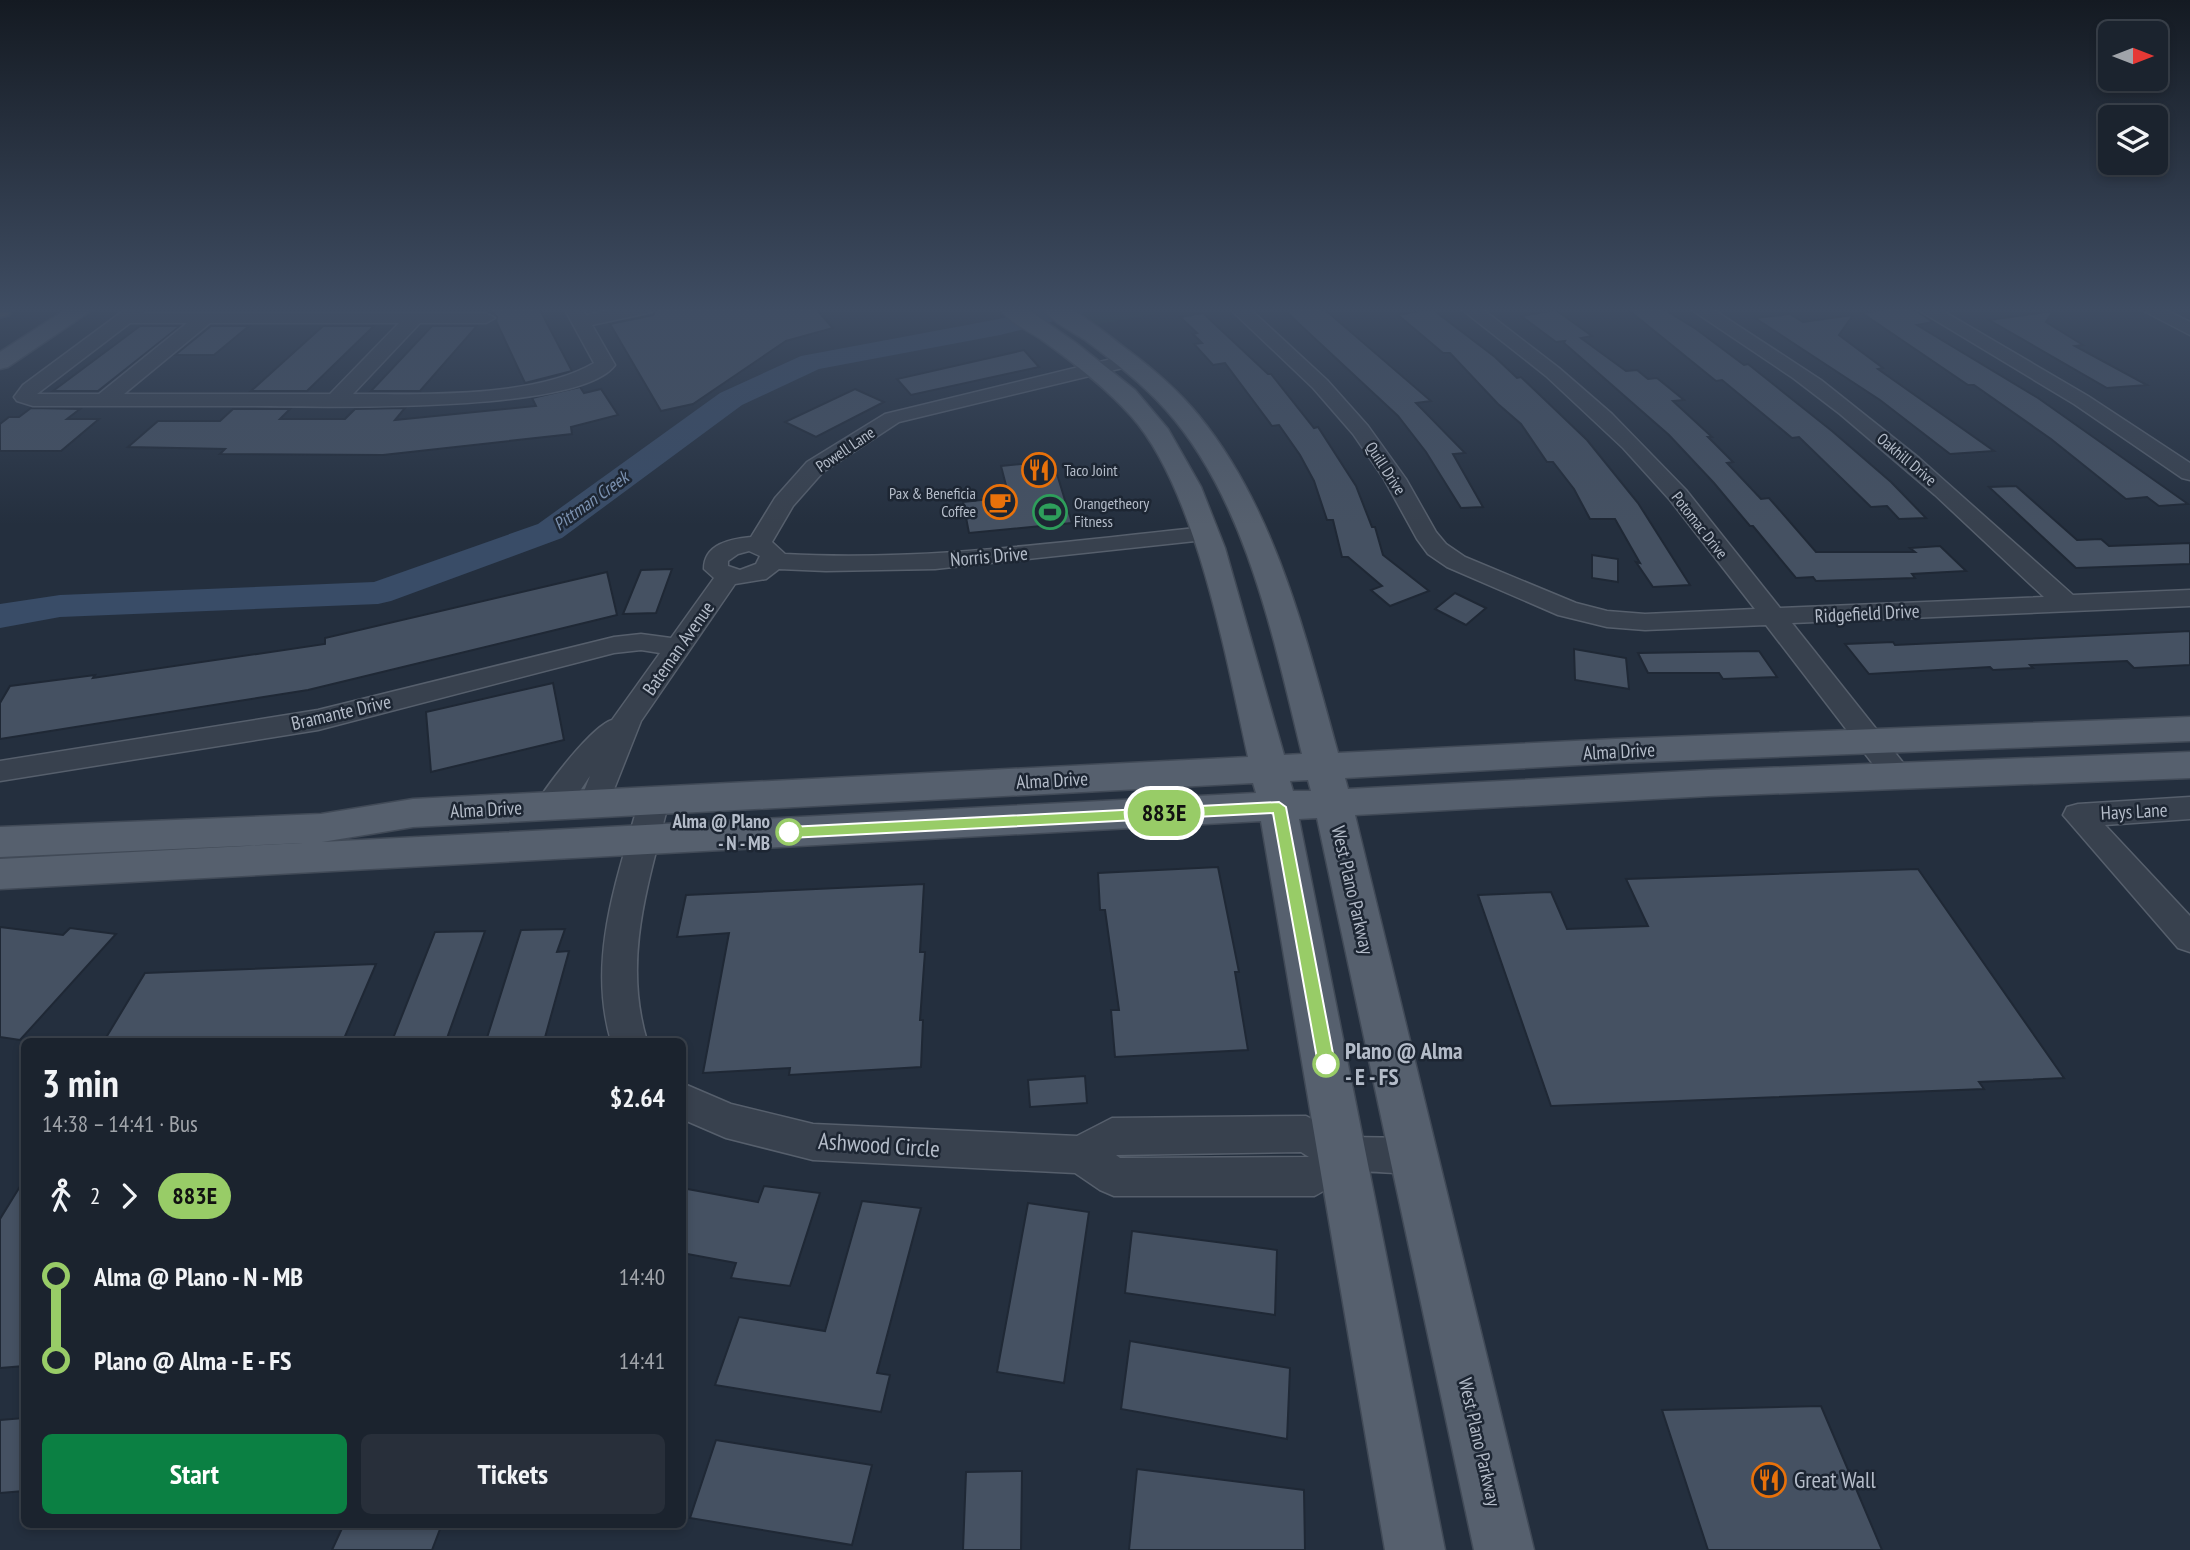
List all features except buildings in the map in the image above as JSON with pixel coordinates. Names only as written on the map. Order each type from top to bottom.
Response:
[{"type":"main road","points":[[1106,380],[1127,398],[1153,426],[1178,467],[1206,534],[1226,592],[1275,788],[1415,1550]]},
{"type":"main road","name":"West Plano Parkway","points":[[1150,380],[1166,395],[1206,443],[1226,479],[1268,575],[1325,766],[1504,1550]]},
{"type":"main road","points":[[1206,534],[1250,531]]},
{"type":"main road","name":"Alma Drive","points":[[0,874],[644,840],[1275,788],[1325,766],[1867,739],[2190,729]]},
{"type":"main road","name":"Alma Drive","points":[[0,842],[321,828],[413,813],[654,800],[1275,788],[1334,804],[1897,774],[2190,765]]},
{"type":"main road","points":[[516,847],[571,820],[594,804]]},
{"type":"street","points":[[42,380],[24,397],[33,400],[432,400],[532,390],[575,380]]},
{"type":"street","points":[[104,400],[128,380]]},
{"type":"street","points":[[336,400],[355,380]]},
{"type":"street","name":"Powell Lane","points":[[765,553],[783,503],[816,467],[891,418],[1050,380]]},
{"type":"street","name":"Quill Drive","points":[[1316,380],[1361,430],[1395,479],[1425,534],[1437,549],[1456,562],[1546,601]]},
{"type":"street","name":"Potomac Drive","points":[[1563,380],[1622,434],[1677,495],[1897,774]]},
{"type":"street","name":"Oakhill Drive","points":[[1809,380],[1935,482],[2067,604]]},
{"type":"street","points":[[2047,380],[2190,473]]},
{"type":"street","name":"Norris Drive","points":[[728,576],[716,569],[716,558],[738,545],[812,565],[963,560],[1206,534]]},
{"type":"street","name":"Bateman Avenue","points":[[550,806],[572,783],[598,744],[627,719],[728,576]]},
{"type":"street","name":"Ridgefield Drive","points":[[1546,601],[1607,619],[1645,622],[2190,598]]},
{"type":"street","name":"Bramante Drive","points":[[0,771],[318,720],[614,645],[641,642],[679,647]]},
{"type":"street","name":"Bateman Avenue","points":[[594,804],[627,719]]},
{"type":"street","points":[[628,1038],[621,1022],[617,967],[627,906],[654,800]]},
{"type":"street","name":"Hays Lane","points":[[2190,808],[2078,815],[2190,938]]},
{"type":"street","name":"Ashwood Circle","points":[[686,1102],[726,1120],[813,1142],[1082,1155],[1114,1177],[1314,1177],[1343,1155]]},
{"type":"street","points":[[1343,1155],[1415,1156]]},
{"type":"waterway","name":"Pittman Creek","points":[[0,616],[60,606],[378,593],[550,531],[731,399],[771,380]]},
{"type":"bus line","name":"883E","points":[[789,832],[1279,807],[1326,1064]]},
{"type":"place","name":"Taco Joint","points":[[1039,470]]},
{"type":"place","name":"Pax & Beneficia Coffee","points":[[1000,502]]},
{"type":"place","name":"Orangetheory Fitness","points":[[1050,512]]},
{"type":"place","name":"Alma @ Plano - N - MB","points":[[789,832]]},
{"type":"place","name":"Plano @ Alma - E - FS","points":[[1326,1064]]},
{"type":"place","name":"Great Wall","points":[[1769,1480]]}]
